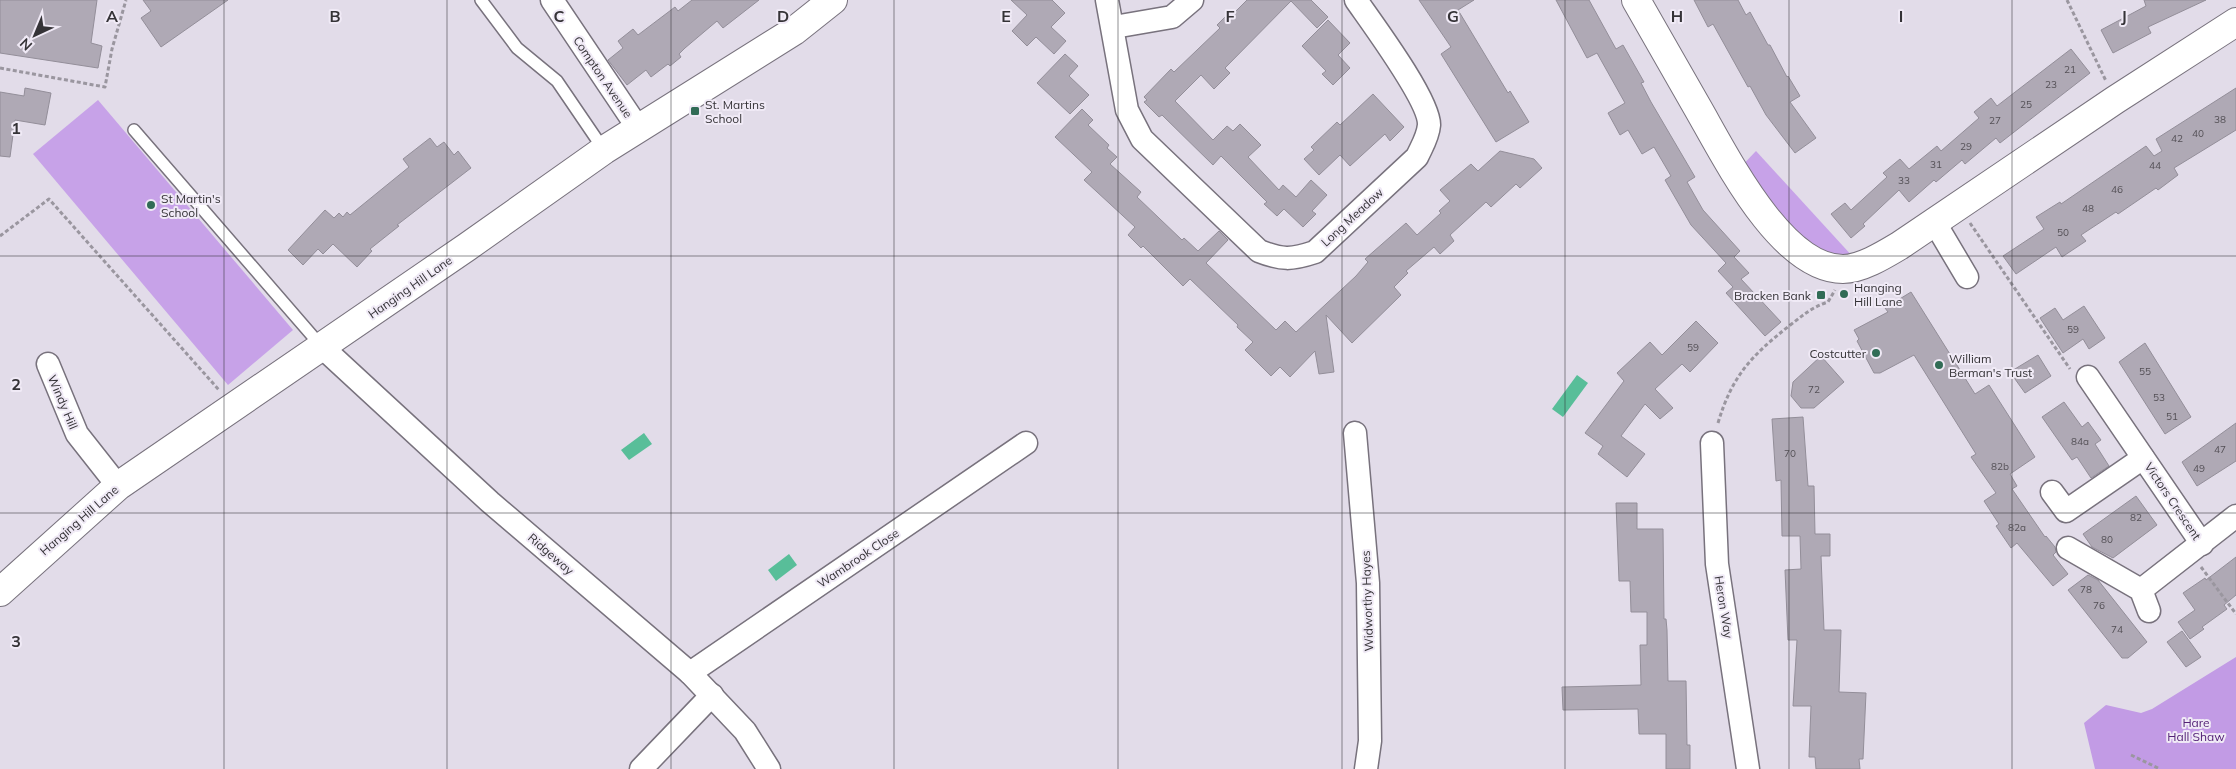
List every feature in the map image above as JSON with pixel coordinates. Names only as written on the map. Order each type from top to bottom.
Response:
[{"type":"street","name":"Compton Avenue","points":[[552,0],[638,128]]},
{"type":"street","name":"Hanging Hill Lane","points":[[0,592],[118,486],[322,347],[604,150],[794,31],[834,0]]},
{"type":"street","name":"Long Meadow","points":[[1107,0],[1114,27],[1127,110],[1142,139],[1258,251],[1273,256],[1295,259],[1315,252],[1416,157],[1426,139],[1429,123],[1420,97],[1356,0]]},
{"type":"street","points":[[1114,27],[1172,17],[1192,0]]},
{"type":"street","points":[[1636,0],[1745,192],[1782,236],[1812,261],[1843,269],[1875,260],[1935,223],[2115,100],[2236,22]]},
{"type":"street","points":[[1935,223],[1967,278]]},
{"type":"street","name":"Ridgeway","points":[[322,347],[490,502],[690,673],[745,731],[768,769]]},
{"type":"street","name":"Windy Hill","points":[[48,364],[77,434],[118,486]]},
{"type":"street","name":"Victors Crescent","points":[[2088,377],[2143,458],[2196,548]]},
{"type":"street","name":"Widworthy Hayes","points":[[1354,433],[1368,583],[1370,741],[1366,769]]},
{"type":"street","name":"Wambrook Close","points":[[690,673],[1026,443]]},
{"type":"street","name":"Heron Way","points":[[1712,443],[1717,564],[1748,769]]},
{"type":"street","name":"Victors Crescent","points":[[2052,492],[2066,511],[2143,458]]},
{"type":"street","name":"Victors Crescent","points":[[2068,548],[2145,601],[2196,548],[2236,516]]},
{"type":"street","points":[[641,769],[712,695]]},
{"type":"lane","points":[[481,0],[517,48],[557,81],[604,150]]},
{"type":"lane","points":[[134,130],[322,347]]},
{"type":"path","points":[[0,68],[105,87],[112,49],[126,0]]},
{"type":"path","points":[[2067,0],[2115,100]]},
{"type":"path","points":[[0,236],[50,199],[234,407]]},
{"type":"path","points":[[1959,207],[2080,383],[2088,377]]},
{"type":"path","points":[[1712,443],[1725,399],[1747,364],[1762,348],[1815,306],[1828,302],[1832,298],[1843,269]]},
{"type":"path","points":[[2196,548],[2236,614]]},
{"type":"path","points":[[2131,755],[2160,769]]},
{"type":"shaded area","points":[[98,100],[293,330],[228,385],[33,154]]},
{"type":"shaded area","points":[[1756,151],[1854,258],[1812,261],[1735,173]]},
{"type":"shaded area","points":[[1577,375],[1588,383],[1563,417],[1552,409]]},
{"type":"shaded area","points":[[644,433],[652,444],[629,460],[621,450]]},
{"type":"shaded area","points":[[789,554],[797,565],[776,581],[768,570]]},
{"type":"green space","name":"Hare Hall Shaw","points":[[2236,657],[2236,769],[2095,769],[2084,723],[2106,705],[2141,713],[2152,709]]},
{"type":"building","points":[[0,0],[97,0],[91,43],[102,46],[98,68],[0,53]]},
{"type":"building","points":[[143,0],[228,0],[161,47],[141,18],[151,11]]},
{"type":"building","points":[[692,0],[759,0],[723,28],[717,21],[685,48],[679,54],[681,57],[670,66],[668,64],[651,77],[646,70],[627,85],[608,60],[623,48],[618,41],[633,29],[638,35],[675,7],[678,11]]},
{"type":"building","points":[[1011,0],[1052,0],[1065,13],[1051,27],[1066,41],[1054,54],[1036,37],[1027,46],[1012,31],[1027,15]]},
{"type":"building","points":[[1247,0],[1311,0],[1328,17],[1317,28],[1291,1],[1225,68],[1230,73],[1214,89],[1201,75],[1175,101],[1213,140],[1227,126],[1233,131],[1240,124],[1261,145],[1248,157],[1279,190],[1283,185],[1296,197],[1311,180],[1327,195],[1312,211],[1316,214],[1303,227],[1284,209],[1277,216],[1264,204],[1267,202],[1221,156],[1213,165],[1162,115],[1159,117],[1144,102],[1147,100],[1144,97],[1171,69],[1174,72],[1220,28],[1217,25],[1229,13],[1231,16]]},
{"type":"building","points":[[1419,0],[1474,0],[1458,10],[1508,93],[1510,91],[1529,122],[1496,142],[1441,54],[1451,47]]},
{"type":"building","points":[[1556,0],[1589,0],[1616,49],[1623,45],[1644,82],[1641,83],[1651,102],[1695,177],[1687,182],[1703,210],[1740,251],[1734,257],[1749,273],[1741,279],[1781,322],[1765,336],[1726,293],[1733,287],[1718,271],[1726,263],[1691,225],[1665,180],[1671,176],[1654,147],[1642,154],[1628,130],[1620,135],[1608,113],[1625,103],[1597,53],[1587,58]]},
{"type":"building","points":[[1694,0],[1738,0],[1746,15],[1750,12],[1800,96],[1790,102],[1816,138],[1795,153],[1766,115],[1713,24],[1708,27]]},
{"type":"building","points":[[2144,0],[2206,0],[2148,27],[2151,33],[2113,53],[2101,30],[2146,6]]},
{"type":"building","points":[[1328,20],[1350,43],[1338,55],[1350,68],[1333,85],[1322,74],[1326,71],[1302,46]]},
{"type":"building","points":[[2071,49],[2090,73],[2000,143],[1996,138],[1965,164],[1962,160],[1936,182],[1934,180],[1909,202],[1899,190],[1851,238],[1831,214],[1845,203],[1851,210],[1887,177],[1883,173],[1900,159],[1909,169],[1937,146],[1941,151],[1979,118],[1974,112],[1991,98],[1997,106]]},
{"type":"building","points":[[1065,54],[1078,66],[1069,76],[1089,95],[1070,114],[1037,83]]},
{"type":"building","points":[[25,88],[51,93],[45,125],[15,120],[10,157],[0,156],[0,92],[24,96]]},
{"type":"building","points":[[2236,88],[2236,130],[2174,168],[2178,175],[2158,190],[2156,188],[2118,214],[2116,212],[2081,235],[2086,241],[2062,257],[2056,247],[2016,274],[2003,256],[2044,229],[2036,217],[2060,202],[2061,204],[2146,146],[2154,156],[2162,151],[2156,139]]},
{"type":"building","points":[[1373,94],[1404,127],[1390,141],[1385,134],[1350,166],[1340,155],[1319,175],[1304,159],[1314,150],[1311,147],[1337,122],[1340,125]]},
{"type":"building","points":[[1082,109],[1093,120],[1088,125],[1109,145],[1107,148],[1117,157],[1110,164],[1141,192],[1137,197],[1182,240],[1184,238],[1198,251],[1219,231],[1228,240],[1206,263],[1276,330],[1285,321],[1296,332],[1356,276],[1368,262],[1365,259],[1406,223],[1417,235],[1441,213],[1439,211],[1450,201],[1440,190],[1471,164],[1478,171],[1500,151],[1534,159],[1542,168],[1520,188],[1516,184],[1491,207],[1486,202],[1450,235],[1454,241],[1440,254],[1434,247],[1406,271],[1408,273],[1394,287],[1401,295],[1352,343],[1326,315],[1334,372],[1319,374],[1315,351],[1290,377],[1280,367],[1271,376],[1245,350],[1253,342],[1237,327],[1238,325],[1190,279],[1183,286],[1143,246],[1141,248],[1128,235],[1135,227],[1084,180],[1092,172],[1055,137]]},
{"type":"building","points":[[430,138],[437,147],[444,142],[454,155],[458,151],[471,168],[397,225],[399,226],[370,249],[372,251],[357,267],[333,244],[323,254],[318,249],[303,265],[288,250],[325,210],[334,218],[339,213],[343,217],[347,212],[350,215],[409,167],[403,159]]},
{"type":"building","points":[[1911,292],[1975,394],[1989,385],[2035,457],[2010,474],[2017,486],[2012,489],[2045,537],[2055,547],[2056,552],[2053,555],[2068,574],[2053,586],[2017,543],[2011,548],[1996,526],[1999,524],[1984,501],[1996,493],[1971,457],[1976,454],[1914,355],[1880,373],[1874,373],[1857,341],[1859,339],[1854,330],[1888,312],[1885,308]]},
{"type":"building","points":[[2084,306],[2105,338],[2089,349],[2083,339],[2063,353],[2040,318],[2055,308],[2063,320]]},
{"type":"building","points":[[1696,321],[1718,343],[1690,372],[1682,364],[1655,389],[1673,408],[1660,419],[1645,404],[1621,436],[1645,454],[1627,477],[1598,454],[1603,446],[1585,433],[1624,381],[1617,373],[1650,342],[1662,355]]},
{"type":"building","points":[[2145,343],[2191,417],[2165,434],[2119,362]]},
{"type":"building","points":[[2038,355],[2051,376],[2025,393],[2010,372]]},
{"type":"building","points":[[1821,356],[1844,382],[1814,408],[1801,408],[1791,396],[1793,382]]},
{"type":"building","points":[[2064,402],[2082,427],[2088,422],[2101,440],[2095,444],[2109,466],[2091,478],[2077,457],[2072,460],[2042,417]]},
{"type":"building","points":[[1803,417],[1808,486],[1814,486],[1815,534],[1830,534],[1830,556],[1821,556],[1824,630],[1841,630],[1839,692],[1866,693],[1863,759],[1859,759],[1860,769],[1816,769],[1815,757],[1809,757],[1811,706],[1793,706],[1797,640],[1788,640],[1785,570],[1801,569],[1800,536],[1782,536],[1781,480],[1776,481],[1772,419]]},
{"type":"building","points":[[2236,423],[2236,461],[2197,486],[2182,462]]},
{"type":"building","points":[[2136,496],[2157,525],[2113,558],[2092,547],[2083,534]]},
{"type":"building","points":[[1616,503],[1637,503],[1637,529],[1663,529],[1664,619],[1666,619],[1667,630],[1668,681],[1686,681],[1687,745],[1690,745],[1690,769],[1666,769],[1666,734],[1639,734],[1638,709],[1563,710],[1562,687],[1641,685],[1640,645],[1647,645],[1647,612],[1631,612],[1630,581],[1619,581]]},
{"type":"building","points":[[2236,557],[2236,595],[2224,605],[2227,609],[2202,627],[2204,629],[2190,639],[2178,622],[2195,610],[2183,593],[2205,578],[2206,580]]},
{"type":"building","points":[[2088,575],[2098,580],[2147,642],[2128,658],[2122,658],[2068,590]]},
{"type":"building","points":[[2182,631],[2201,657],[2186,667],[2167,642]]},
{"type":"place","name":"St. Martins School","points":[[695,111]]},
{"type":"place","name":"St Martin's School","points":[[151,205]]},
{"type":"place","name":"Hanging Hill Lane","points":[[1844,294]]},
{"type":"place","name":"Bracken Bank","points":[[1821,295]]},
{"type":"place","name":"Costcutter","points":[[1876,353]]},
{"type":"place","name":"William Berman's Trust","points":[[1939,365]]}]
